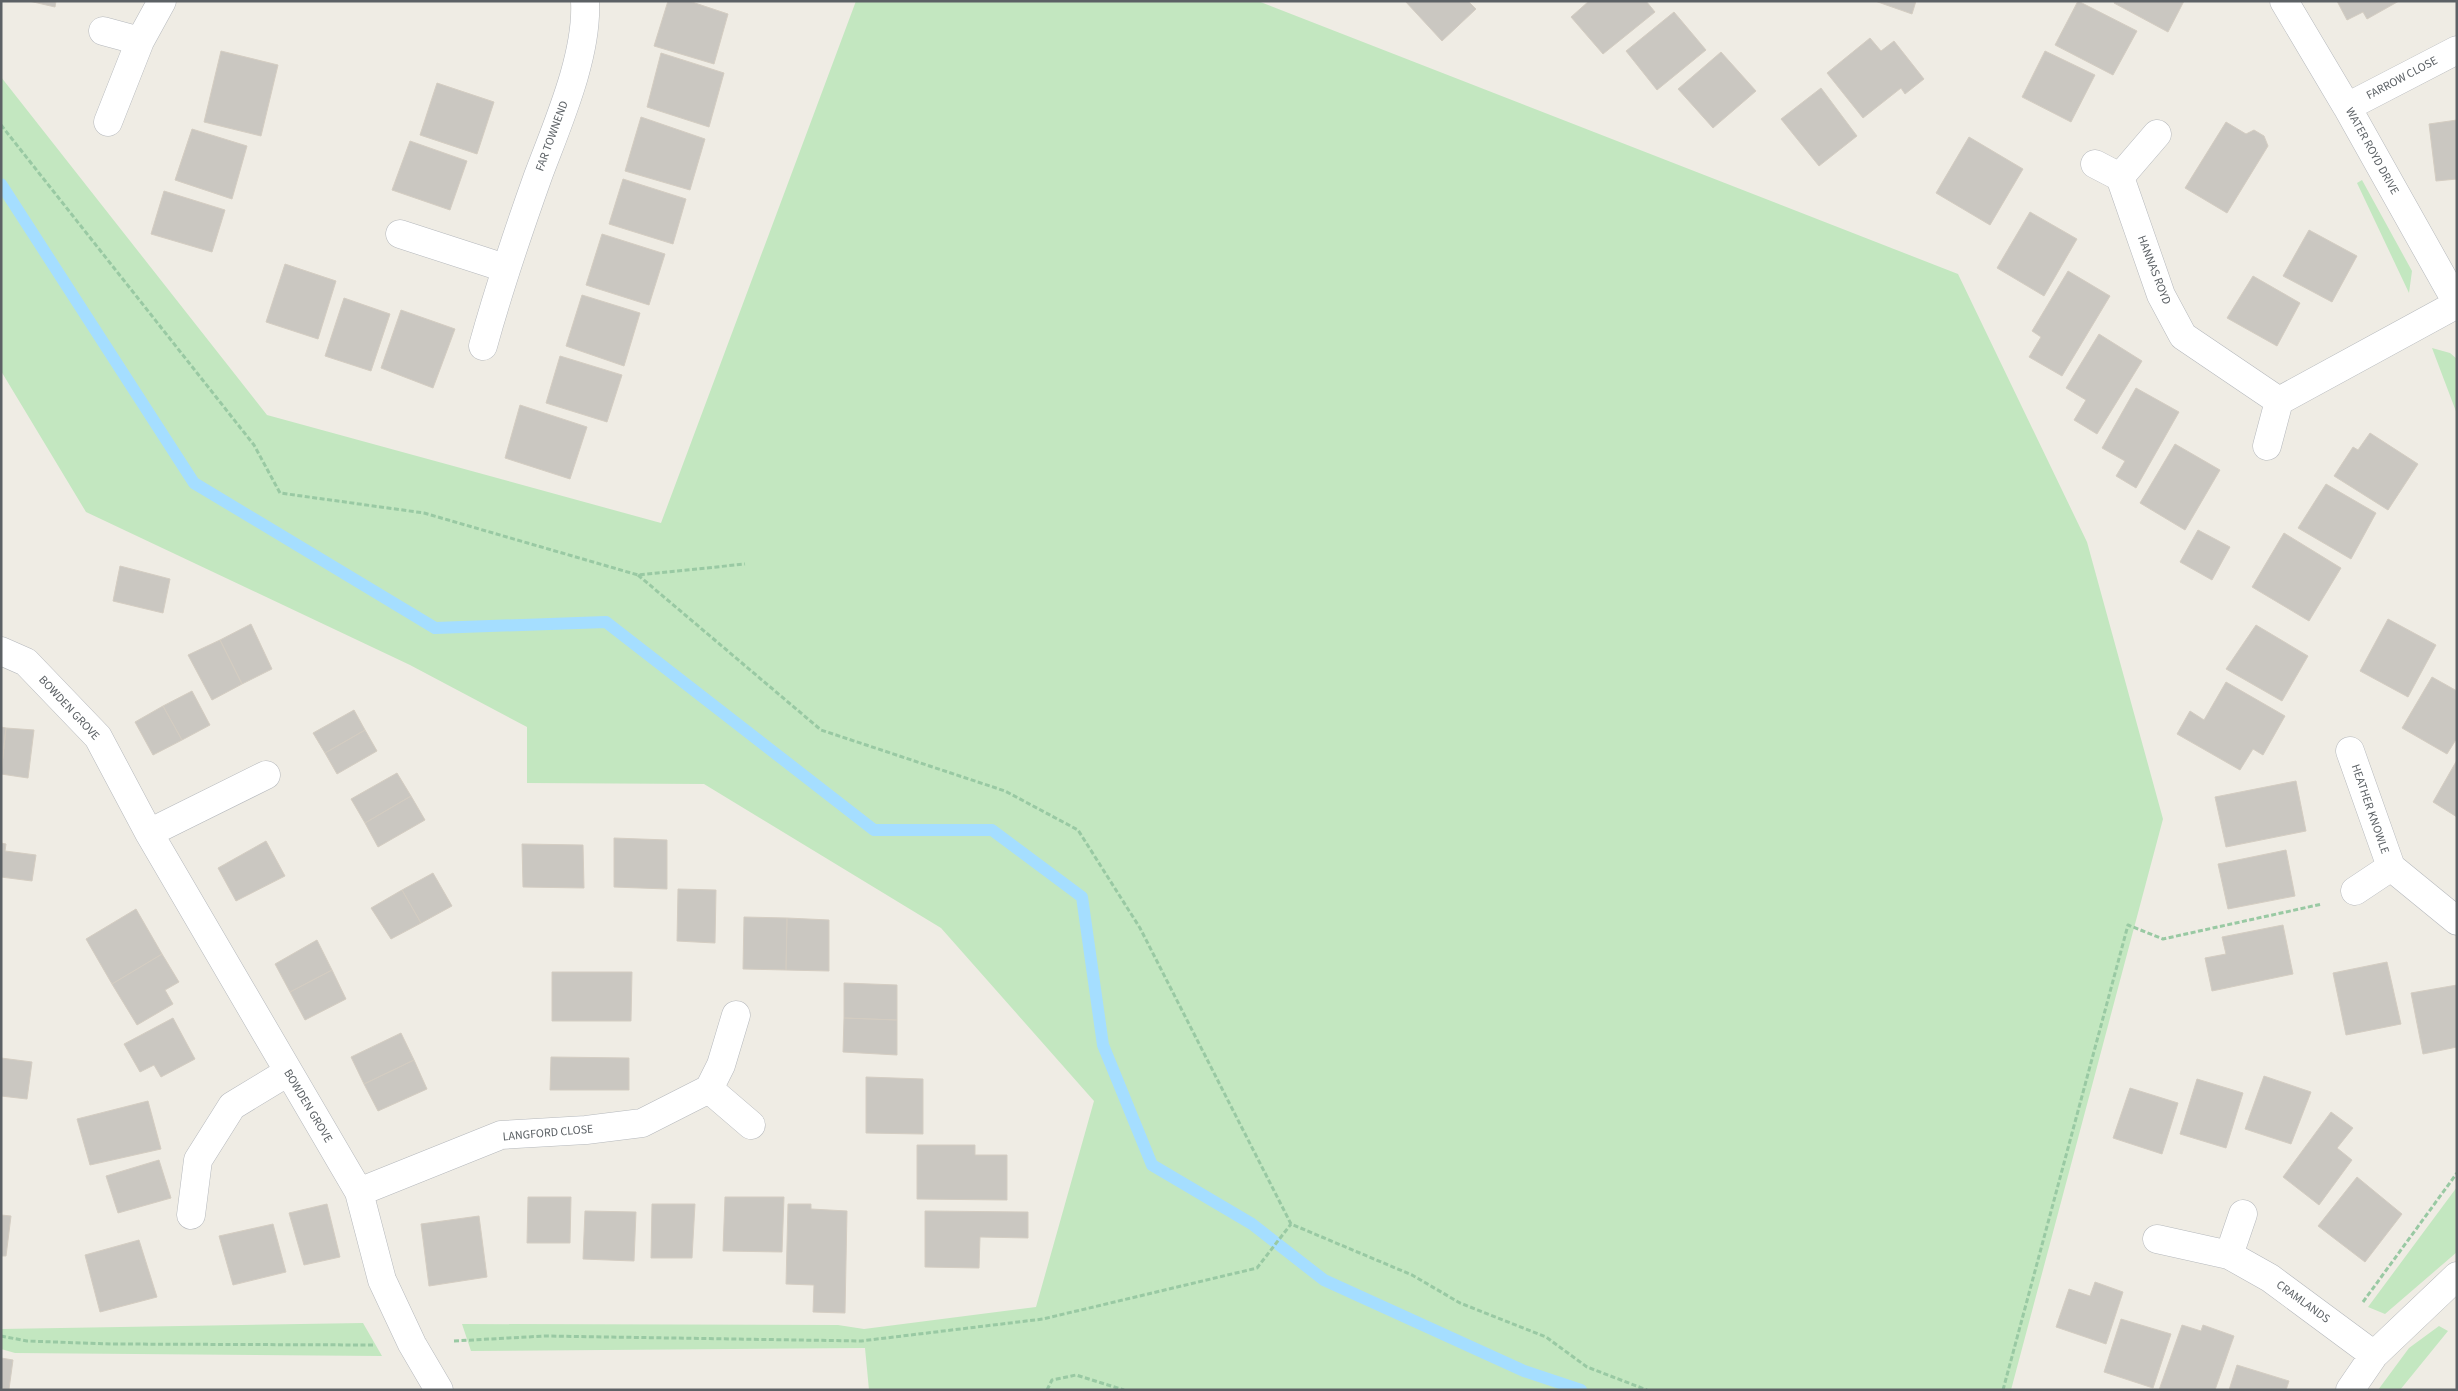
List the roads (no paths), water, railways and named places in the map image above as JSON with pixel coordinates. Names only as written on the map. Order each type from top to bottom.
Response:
[{"type":"street","points":[[108,122],[140,41],[162,1]]},
{"type":"street","name":"FAR TOWNEND","points":[[483,346],[505,268],[572,82],[586,18],[585,1]]},
{"type":"street","name":"WATER ROYD DRIVE","points":[[2284,1],[2347,107],[2457,304]]},
{"type":"street","points":[[103,31],[140,41]]},
{"type":"street","name":"FARROW CLOSE","points":[[2347,107],[2457,50]]},
{"type":"street","points":[[2095,164],[2120,177],[2157,134]]},
{"type":"street","name":"HANNAS ROYD","points":[[2120,177],[2161,295],[2183,336],[2279,401]]},
{"type":"street","points":[[400,234],[505,268]]},
{"type":"street","points":[[2266,446],[2279,401],[2457,304]]},
{"type":"street","name":"BOWDEN GROVE","points":[[1,651],[26,662],[98,737],[149,833],[359,1192],[382,1280],[412,1344],[439,1390]]},
{"type":"street","name":"HEATHER KNOWLE","points":[[2350,751],[2391,867],[2457,921]]},
{"type":"street","points":[[149,833],[266,775]]},
{"type":"street","name":"HEATHER KNOWLE","points":[[2355,891],[2391,867]]},
{"type":"street","points":[[736,1015],[721,1065],[708,1089],[751,1125]]},
{"type":"street","points":[[191,1215],[198,1160],[232,1106],[288,1072]]},
{"type":"street","name":"LANGFORD CLOSE","points":[[359,1192],[502,1135],[586,1130],[642,1123],[708,1089]]},
{"type":"street","points":[[2229,1255],[2243,1214]]},
{"type":"street","name":"CRAMLANDS","points":[[2158,1239],[2229,1255],[2270,1278],[2374,1355]]},
{"type":"street","points":[[2350,1390],[2374,1355],[2457,1276]]},
{"type":"waterway","points":[[1,184],[194,483],[435,628],[606,622],[874,830],[992,830],[1082,897],[1103,1045],[1152,1165],[1252,1224],[1324,1280],[1524,1371],[1581,1390]]}]
